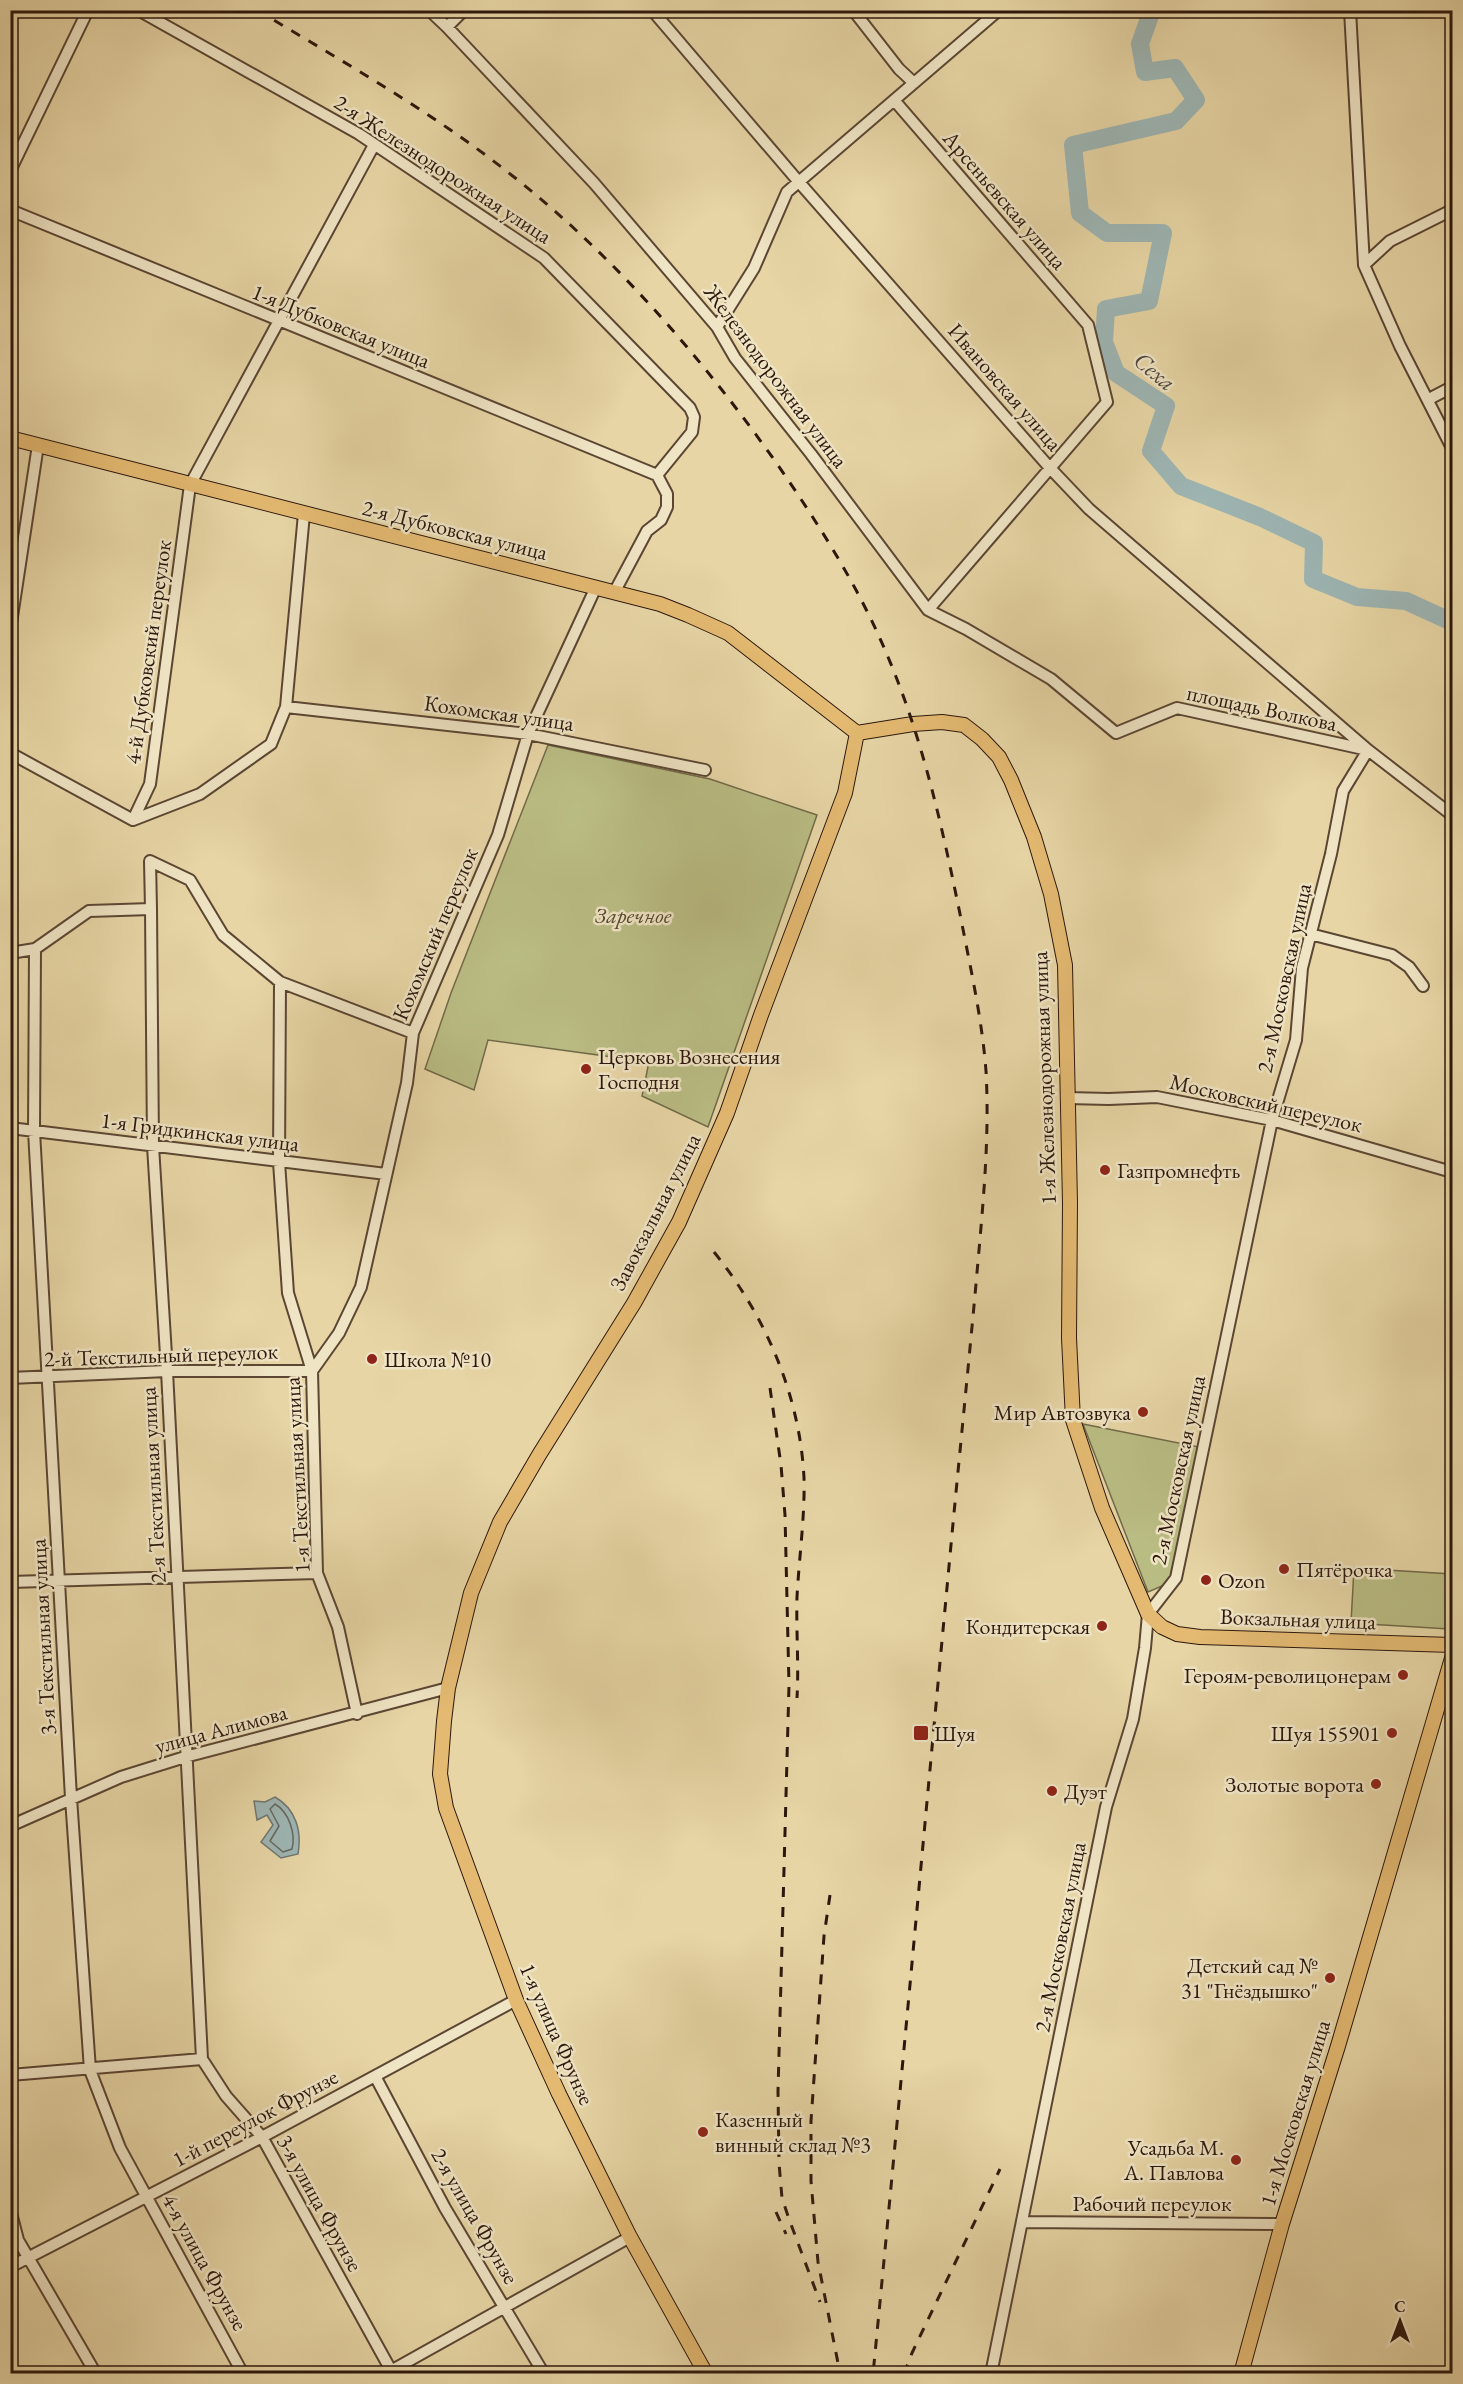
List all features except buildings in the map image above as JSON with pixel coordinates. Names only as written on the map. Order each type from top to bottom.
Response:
[{"type":"main road","name":"2-я Дубковская улица","points":[[10,438],[303,514],[615,591],[688,615],[728,633],[857,733]]},
{"type":"main road","name":"1-я Железнодорожная улица","points":[[857,733],[913,724],[942,722],[964,725],[982,739],[999,757],[1034,837],[1051,894],[1065,965],[1070,1203],[1069,1338],[1073,1420],[1102,1508],[1148,1614]]},
{"type":"main road","name":"Завокзальная улица","points":[[448,1689],[471,1593],[500,1522],[538,1455],[634,1303],[673,1232],[727,1113],[844,793],[857,733]]},
{"type":"main road","name":"Вокзальная улица","points":[[1148,1614],[1162,1628],[1177,1634],[1200,1637],[1452,1645]]},
{"type":"main road","name":"1-я Московская улица","points":[[1241,2373],[1282,2223],[1338,2046],[1452,1659]]},
{"type":"main road","name":"1-я улица Фрунзе","points":[[448,1689],[440,1774],[446,1808],[516,2000],[559,2094],[630,2237],[706,2373]]},
{"type":"street","points":[[10,171],[88,10]]},
{"type":"street","name":"2-я Железнодорожная улица","points":[[138,10],[360,134],[544,258],[690,408],[694,417],[692,432],[657,475]]},
{"type":"street","name":"Железнодорожная улица","points":[[429,10],[594,183],[717,327],[735,358],[811,454],[928,610],[966,629],[1052,679],[1116,733]]},
{"type":"street","points":[[447,27],[464,10]]},
{"type":"street","name":"Ивановская улица","points":[[652,10],[798,181],[1050,468],[1089,509],[1368,750],[1452,815]]},
{"type":"street","points":[[853,10],[899,69],[914,82]]},
{"type":"street","points":[[717,327],[754,268],[787,192],[999,10]]},
{"type":"street","points":[[1350,10],[1364,265],[1400,346],[1452,448]]},
{"type":"street","name":"Арсеньевская улица","points":[[894,100],[1088,325],[1107,402],[1050,468]]},
{"type":"street","points":[[190,485],[374,145]]},
{"type":"street","name":"1-я Дубковская улица","points":[[10,210],[657,475]]},
{"type":"street","points":[[1364,265],[1390,241],[1452,210]]},
{"type":"street","points":[[1429,399],[1452,387]]},
{"type":"street","points":[[10,630],[38,445]]},
{"type":"street","points":[[928,610],[1050,468]]},
{"type":"street","points":[[615,591],[647,531],[661,520],[668,507],[667,494],[657,475]]},
{"type":"street","name":"4-й Дубковский переулок","points":[[133,820],[150,783],[190,485]]},
{"type":"street","points":[[10,753],[133,820],[200,794],[271,744],[285,707],[303,514]]},
{"type":"street","name":"Кохомский переулок","points":[[312,1371],[339,1333],[361,1287],[407,1083],[413,1033],[498,834],[528,734],[596,587]]},
{"type":"street","name":"Кохомская улица","points":[[285,707],[528,734],[705,770]]},
{"type":"street","name":"площадь Волкова","points":[[1116,733],[1177,708],[1368,750]]},
{"type":"street","name":"2-я Московская улица","points":[[991,2373],[1106,1807],[1133,1719],[1145,1648],[1148,1614],[1176,1578],[1272,1120],[1296,1040],[1302,968],[1331,854],[1343,791],[1368,750]]},
{"type":"street","name":"2-я Текстильная улица","points":[[202,2059],[167,1371],[153,1146],[150,861],[190,880],[223,935],[280,982]]},
{"type":"street","points":[[10,953],[35,949],[89,911],[151,909]]},
{"type":"street","points":[[1310,934],[1392,955],[1409,968],[1424,986]]},
{"type":"street","name":"3-я Текстильная улица","points":[[35,949],[34,1131],[71,1798],[90,2070]]},
{"type":"street","points":[[280,982],[413,1033]]},
{"type":"street","name":"1-я Текстильная улица","points":[[280,982],[279,1162],[288,1293],[312,1371],[317,1573],[338,1627],[357,1714]]},
{"type":"street","name":"Московский переулок","points":[[1067,1098],[1157,1097],[1272,1120],[1452,1172]]},
{"type":"street","name":"1-я Гридкинская улица","points":[[10,1128],[386,1174]]},
{"type":"street","name":"2-й Текстильный переулок","points":[[10,1378],[167,1371],[312,1371]]},
{"type":"street","points":[[10,1582],[178,1579],[317,1573]]},
{"type":"street","name":"улица Алимова","points":[[10,1826],[121,1777],[185,1757],[448,1689]]},
{"type":"street","name":"1-й переулок Фрунзе","points":[[10,2267],[262,2137],[516,2000]]},
{"type":"street","points":[[10,2075],[202,2059]]},
{"type":"street","name":"3-я улица Фрунзе","points":[[202,2059],[226,2096],[262,2137],[390,2372]]},
{"type":"street","name":"4-я улица Фрунзе","points":[[90,2070],[120,2148],[243,2373]]},
{"type":"street","name":"2-я улица Фрунзе","points":[[375,2076],[445,2208],[544,2373]]},
{"type":"street","points":[[10,2209],[18,2240],[96,2373]]},
{"type":"street","name":"Рабочий переулок","points":[[1022,2222],[1282,2223]]},
{"type":"street","points":[[390,2372],[630,2237]]},
{"type":"green space","name":"Заречное","points":[[548,745],[710,779],[817,815],[708,1127],[642,1096],[649,1062],[488,1040],[474,1090],[425,1069],[451,993]]},
{"type":"green space","points":[[1083,1424],[1199,1447],[1169,1583],[1148,1592]]},
{"type":"green space","points":[[1354,1568],[1452,1574],[1452,1618],[1449,1629],[1351,1623]]},
{"type":"water","points":[[275,1797],[288,1808],[296,1821],[299,1837],[298,1854],[281,1858],[261,1842],[273,1825],[267,1815],[257,1820],[254,1801],[265,1802]]},
{"type":"waterway","name":"Сеха","points":[[1152,10],[1140,44],[1145,72],[1175,68],[1196,100],[1176,121],[1073,145],[1080,213],[1107,233],[1163,233],[1149,301],[1106,309],[1104,342],[1116,373],[1166,406],[1151,451],[1181,486],[1260,517],[1314,543],[1313,579],[1357,597],[1406,601],[1452,622]]},
{"type":"railway","points":[[257,10],[421,110],[484,154],[587,240],[655,310],[747,422],[807,508],[851,581],[888,657],[911,720],[930,784],[960,914],[982,1031],[987,1098],[986,1151],[976,1284],[873,2374]]},
{"type":"railway","points":[[714,1252],[749,1302],[777,1357],[787,1387],[801,1447],[804,1493],[797,1597],[797,1698]]},
{"type":"railway","points":[[770,1388],[781,1465],[785,1515],[789,1685],[778,2091],[779,2163],[782,2198],[820,2302]]},
{"type":"railway","points":[[830,1895],[824,1936],[811,2121],[811,2181],[818,2262],[838,2363]]},
{"type":"railway","points":[[904,2374],[1000,2169]]},
{"type":"railway","points":[[776,2212],[786,2234]]},
{"type":"place","name":"Церковь Вознесения Господня","points":[[586,1069]]},
{"type":"place","name":"Газпромнефть","points":[[1105,1170]]},
{"type":"place","name":"Школа №10","points":[[372,1359]]},
{"type":"place","name":"Мир Автозвука","points":[[1143,1412]]},
{"type":"place","name":"Пятёрочка","points":[[1284,1569]]},
{"type":"place","name":"Ozon","points":[[1206,1580]]},
{"type":"place","name":"Кондитерская","points":[[1102,1626]]},
{"type":"place","name":"Героям-револицонерам","points":[[1403,1675]]},
{"type":"place","name":"Шуя","points":[[921,1733]]},
{"type":"place","name":"Шуя 155901","points":[[1392,1733]]},
{"type":"place","name":"Золотые ворота","points":[[1376,1784]]},
{"type":"place","name":"Дуэт","points":[[1052,1791]]},
{"type":"place","name":"Детский сад № 31 \"Гнёздышко\"","points":[[1330,1978]]},
{"type":"place","name":"Казенный винный склад №3","points":[[703,2132]]},
{"type":"place","name":"Усадьба М. А. Павлова","points":[[1236,2160]]}]
